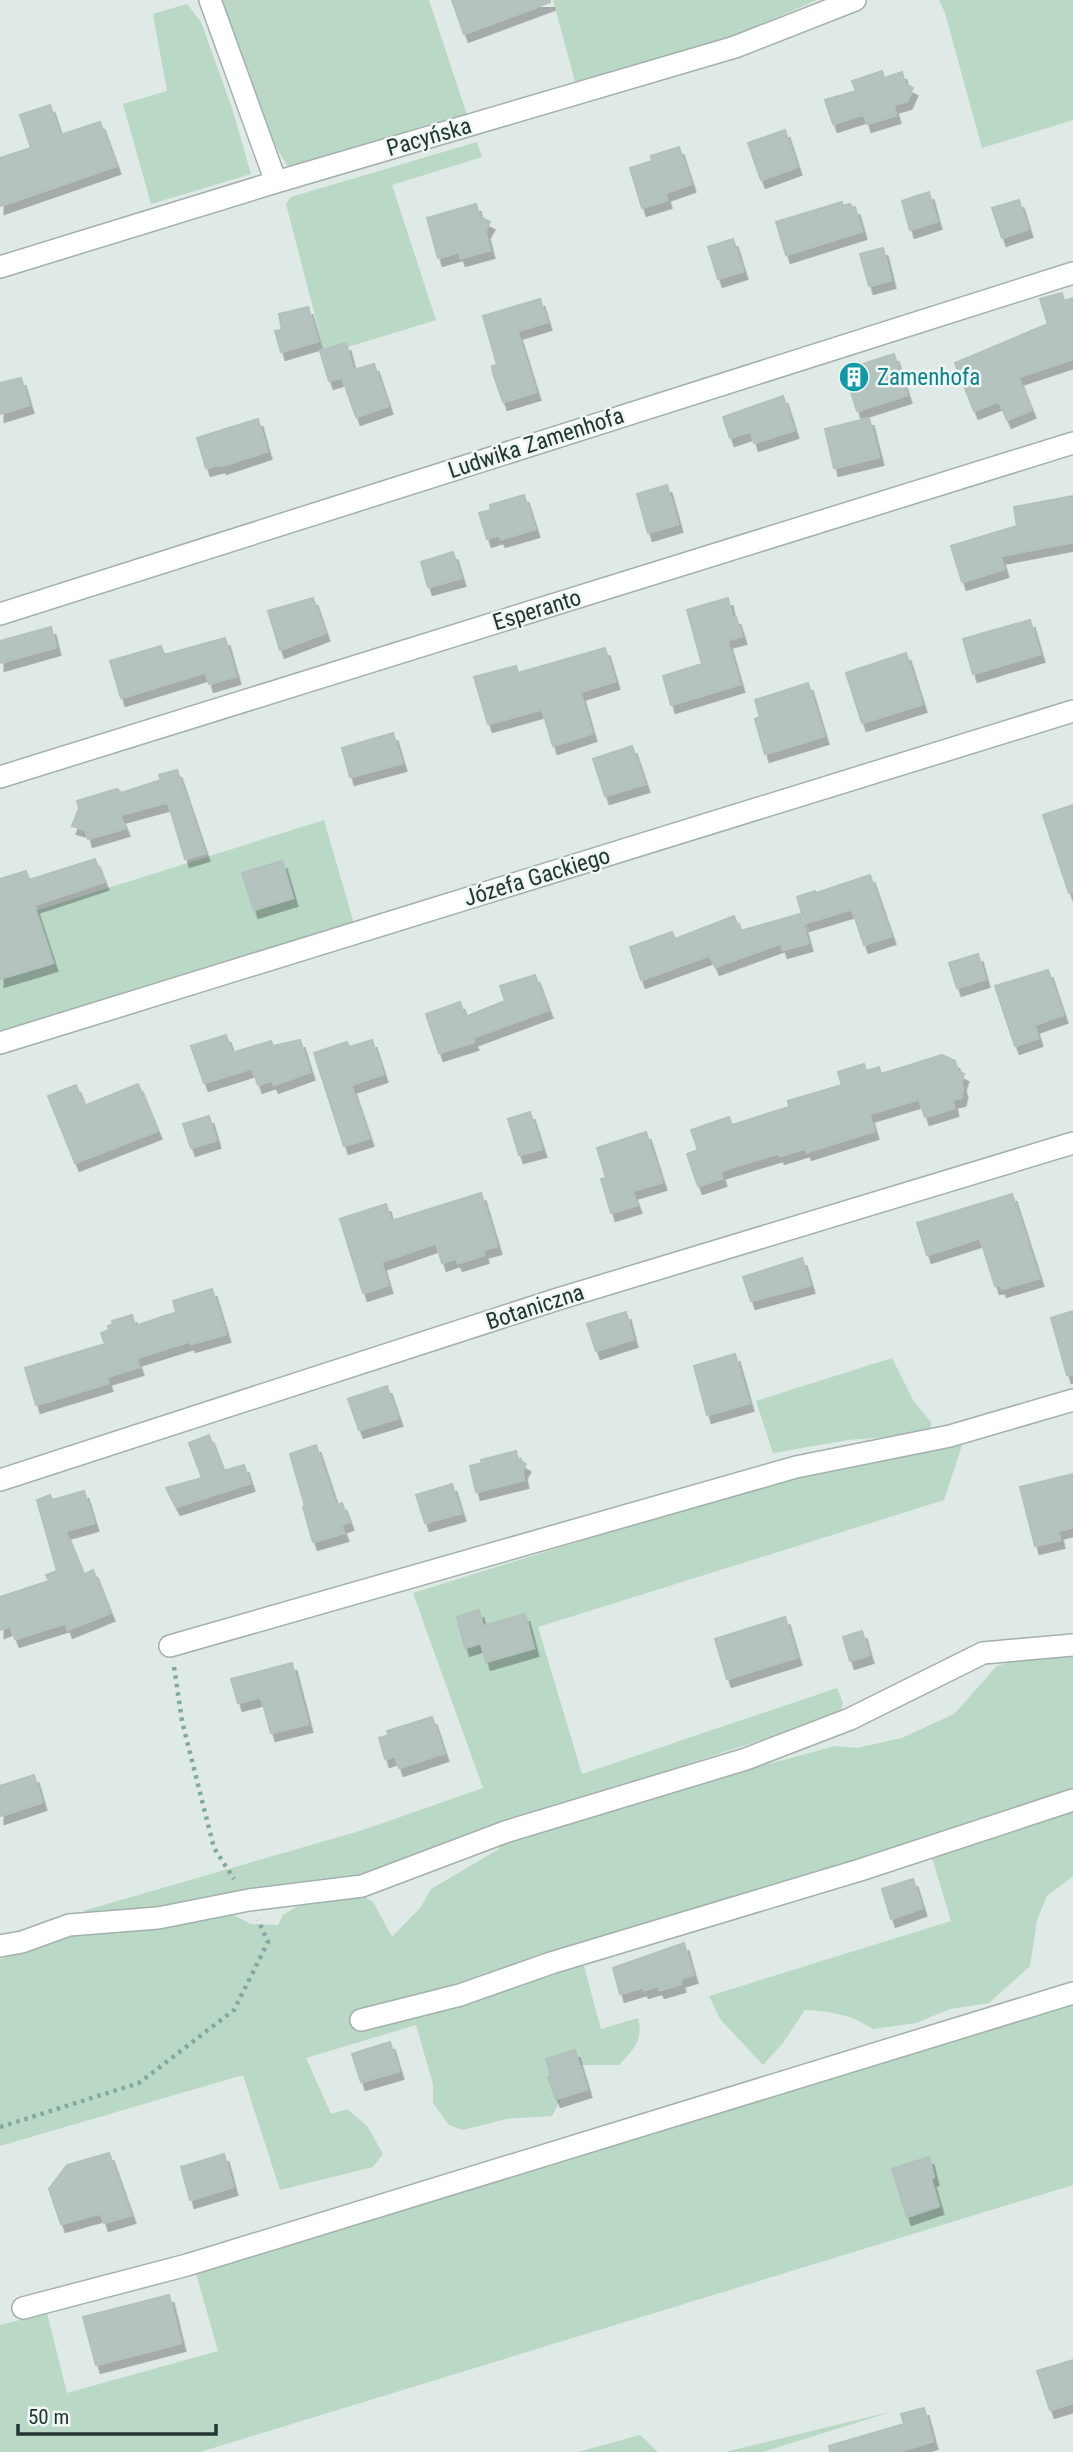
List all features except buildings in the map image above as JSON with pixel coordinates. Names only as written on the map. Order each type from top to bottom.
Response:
[{"type":"street","points":[[211,0],[276,182]]},
{"type":"street","name":"Pacyńska","points":[[0,267],[276,182],[735,47],[855,0]]},
{"type":"street","name":"Ludwika Zamenhofa","points":[[0,614],[1073,273]]},
{"type":"street","name":"Esperanto","points":[[0,777],[1073,443]]},
{"type":"street","name":"Józefa Gackiego","points":[[0,1043],[1073,711]]},
{"type":"street","name":"Botaniczna","points":[[0,1479],[558,1300],[1073,1143]]},
{"type":"street","points":[[170,1646],[796,1467],[950,1436],[1073,1400]]},
{"type":"street","points":[[0,1946],[69,1925],[158,1918],[249,1900],[362,1885],[505,1832],[746,1759],[850,1719],[983,1653],[1073,1644]]},
{"type":"street","points":[[361,2020],[460,1996],[551,1963],[860,1870],[1073,1800]]},
{"type":"street","points":[[23,2308],[187,2264],[1073,1993]]},
{"type":"green space","points":[[220,0],[429,0],[468,118],[432,123],[290,170],[269,136]]},
{"type":"green space","points":[[553,0],[817,0],[734,36],[576,85]]},
{"type":"green space","points":[[939,0],[1073,0],[1073,120],[982,148],[945,13]]},
{"type":"green space","points":[[187,4],[201,22],[232,108],[251,174],[151,204],[123,104],[167,91],[153,14]]},
{"type":"green space","points":[[477,142],[482,157],[392,185],[436,320],[325,354],[286,204],[291,197]]},
{"type":"green space","points":[[324,820],[354,924],[0,1032],[0,922]]},
{"type":"green space","points":[[892,1358],[914,1402],[931,1422],[931,1431],[848,1440],[773,1453],[756,1401]]},
{"type":"green space","points":[[963,1442],[944,1500],[538,1627],[582,1774],[837,1688],[843,1703],[841,1711],[812,1724],[690,1763],[648,1783],[717,1778],[835,1746],[857,1748],[902,1738],[954,1714],[997,1666],[1033,1655],[1073,1654],[1073,1876],[1047,1896],[1037,1920],[1030,1966],[989,2003],[950,2009],[916,2023],[873,2029],[841,2015],[805,2010],[783,2043],[763,2065],[720,2019],[709,1996],[951,1921],[933,1861],[923,1840],[585,1944],[584,1966],[601,2029],[638,2018],[640,2033],[633,2049],[619,2065],[579,2065],[552,2116],[506,2119],[463,2130],[449,2125],[433,2103],[433,2084],[416,2025],[306,2058],[331,2114],[347,2109],[367,2126],[383,2154],[373,2167],[280,2190],[243,2075],[0,2146],[0,1959],[51,1944],[71,1935],[227,1912],[251,1924],[278,1925],[283,1915],[308,1900],[364,1896],[373,1902],[392,1937],[420,1908],[431,1889],[499,1849],[504,1830],[356,1875],[134,1914],[97,1914],[83,1911],[363,1830],[483,1788],[413,1593],[750,1488]]},
{"type":"green space","points":[[1073,1999],[1073,2185],[200,2452],[0,2452],[0,2325],[47,2313],[67,2393],[218,2351],[195,2270]]},
{"type":"green space","points":[[894,2411],[763,2452],[725,2452]]},
{"type":"green space","points":[[640,2435],[658,2452],[578,2452]]},
{"type":"place","name":"Zamenhofa","points":[[854,377]]}]
